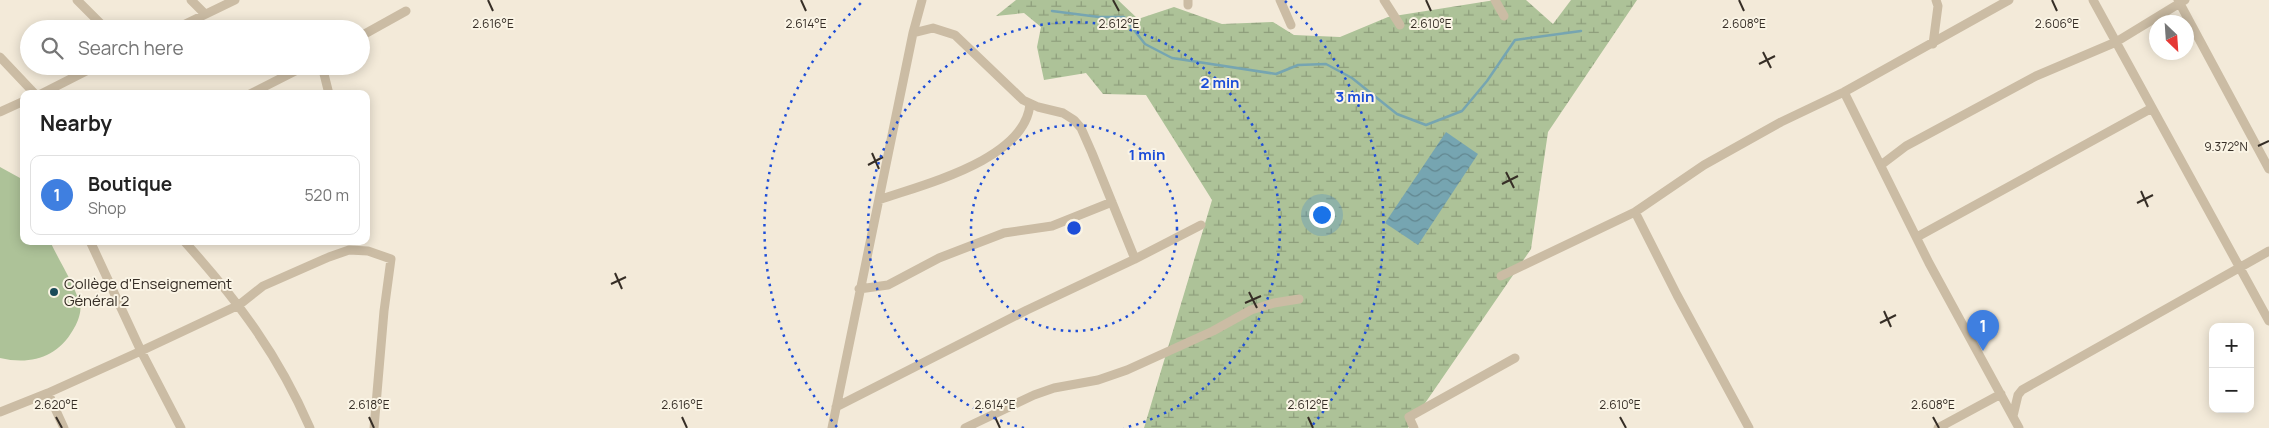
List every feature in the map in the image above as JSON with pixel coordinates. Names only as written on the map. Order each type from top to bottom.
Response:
[{"type":"street","points":[[77,0],[97,20]]},
{"type":"street","points":[[191,0],[205,14]]},
{"type":"street","points":[[193,20],[235,0]]},
{"type":"street","points":[[832,428],[859,289],[913,33],[922,0]]},
{"type":"street","points":[[1280,0],[1291,25]]},
{"type":"street","points":[[1384,0],[1400,25]]},
{"type":"street","points":[[1495,0],[1504,16]]},
{"type":"street","points":[[1934,44],[1938,6],[1936,0]]},
{"type":"street","points":[[1501,276],[1635,212],[1712,160],[1780,122],[1844,92],[1934,44],[2009,0]]},
{"type":"street","points":[[2092,0],[2240,265],[2269,321]]},
{"type":"street","points":[[1881,165],[1906,146],[2036,76],[2116,42],[2181,1],[2269,169]]},
{"type":"street","points":[[370,31],[406,12]]},
{"type":"street","points":[[913,33],[933,28],[955,35],[1008,88],[1030,104],[1063,113],[1074,120],[1081,128],[1092,153],[1135,259]]},
{"type":"street","points":[[0,56],[31,90]]},
{"type":"street","points":[[49,90],[78,75]]},
{"type":"street","points":[[258,90],[287,75]]},
{"type":"street","points":[[324,75],[328,90]]},
{"type":"street","points":[[1844,92],[1917,237],[2019,428]]},
{"type":"street","points":[[0,112],[20,104]]},
{"type":"street","points":[[879,200],[965,168],[994,155],[1004,148],[1023,127],[1030,104]]},
{"type":"street","points":[[1917,237],[2152,108]]},
{"type":"street","points":[[859,289],[888,284],[939,258],[1004,233],[1052,226],[1112,202]]},
{"type":"street","points":[[1635,212],[1677,295],[1749,428]]},
{"type":"street","points":[[836,407],[1027,310],[1135,259],[1201,225]]},
{"type":"street","points":[[92,245],[180,428]]},
{"type":"street","points":[[187,245],[239,304],[281,367],[310,428]]},
{"type":"street","points":[[0,412],[142,352],[239,304],[263,286],[350,246],[391,259],[384,311],[374,428]]},
{"type":"street","points":[[2013,416],[2018,395],[2022,390],[2269,250]]},
{"type":"street","points":[[965,428],[1034,395],[1054,388],[1098,380],[1127,370],[1213,331],[1252,310],[1274,303],[1299,299]]},
{"type":"street","points":[[1414,428],[1409,418],[1515,358]]},
{"type":"street","points":[[48,393],[64,428]]},
{"type":"street","points":[[1938,428],[2001,394]]},
{"type":"green space","points":[[1016,0],[1118,0],[1138,19],[1174,7],[1222,24],[1273,22],[1294,35],[1340,37],[1388,17],[1495,0],[1526,0],[1553,24],[1571,0],[1637,0],[1548,132],[1531,249],[1408,428],[1144,428],[1212,200],[1146,95],[1103,94],[1086,73],[1044,80],[1037,47],[1041,27],[1024,13],[996,16]]},
{"type":"green space","points":[[0,167],[20,178],[20,245],[52,245],[78,298],[80,311],[75,327],[66,340],[51,353],[32,360],[22,361],[0,358]]},
{"type":"water","points":[[1446,132],[1478,154],[1418,245],[1385,223]]},
{"type":"waterway","points":[[1052,11],[1099,17],[1124,17],[1145,44],[1172,58],[1276,74],[1298,65],[1326,64],[1352,78],[1397,114],[1426,125],[1462,111],[1487,81],[1515,40],[1581,31]]},
{"type":"place","name":"Collège d'Enseignement Général 2","points":[[54,292]]},
{"type":"place","name":"Boutique","points":[[1983,351]]}]
